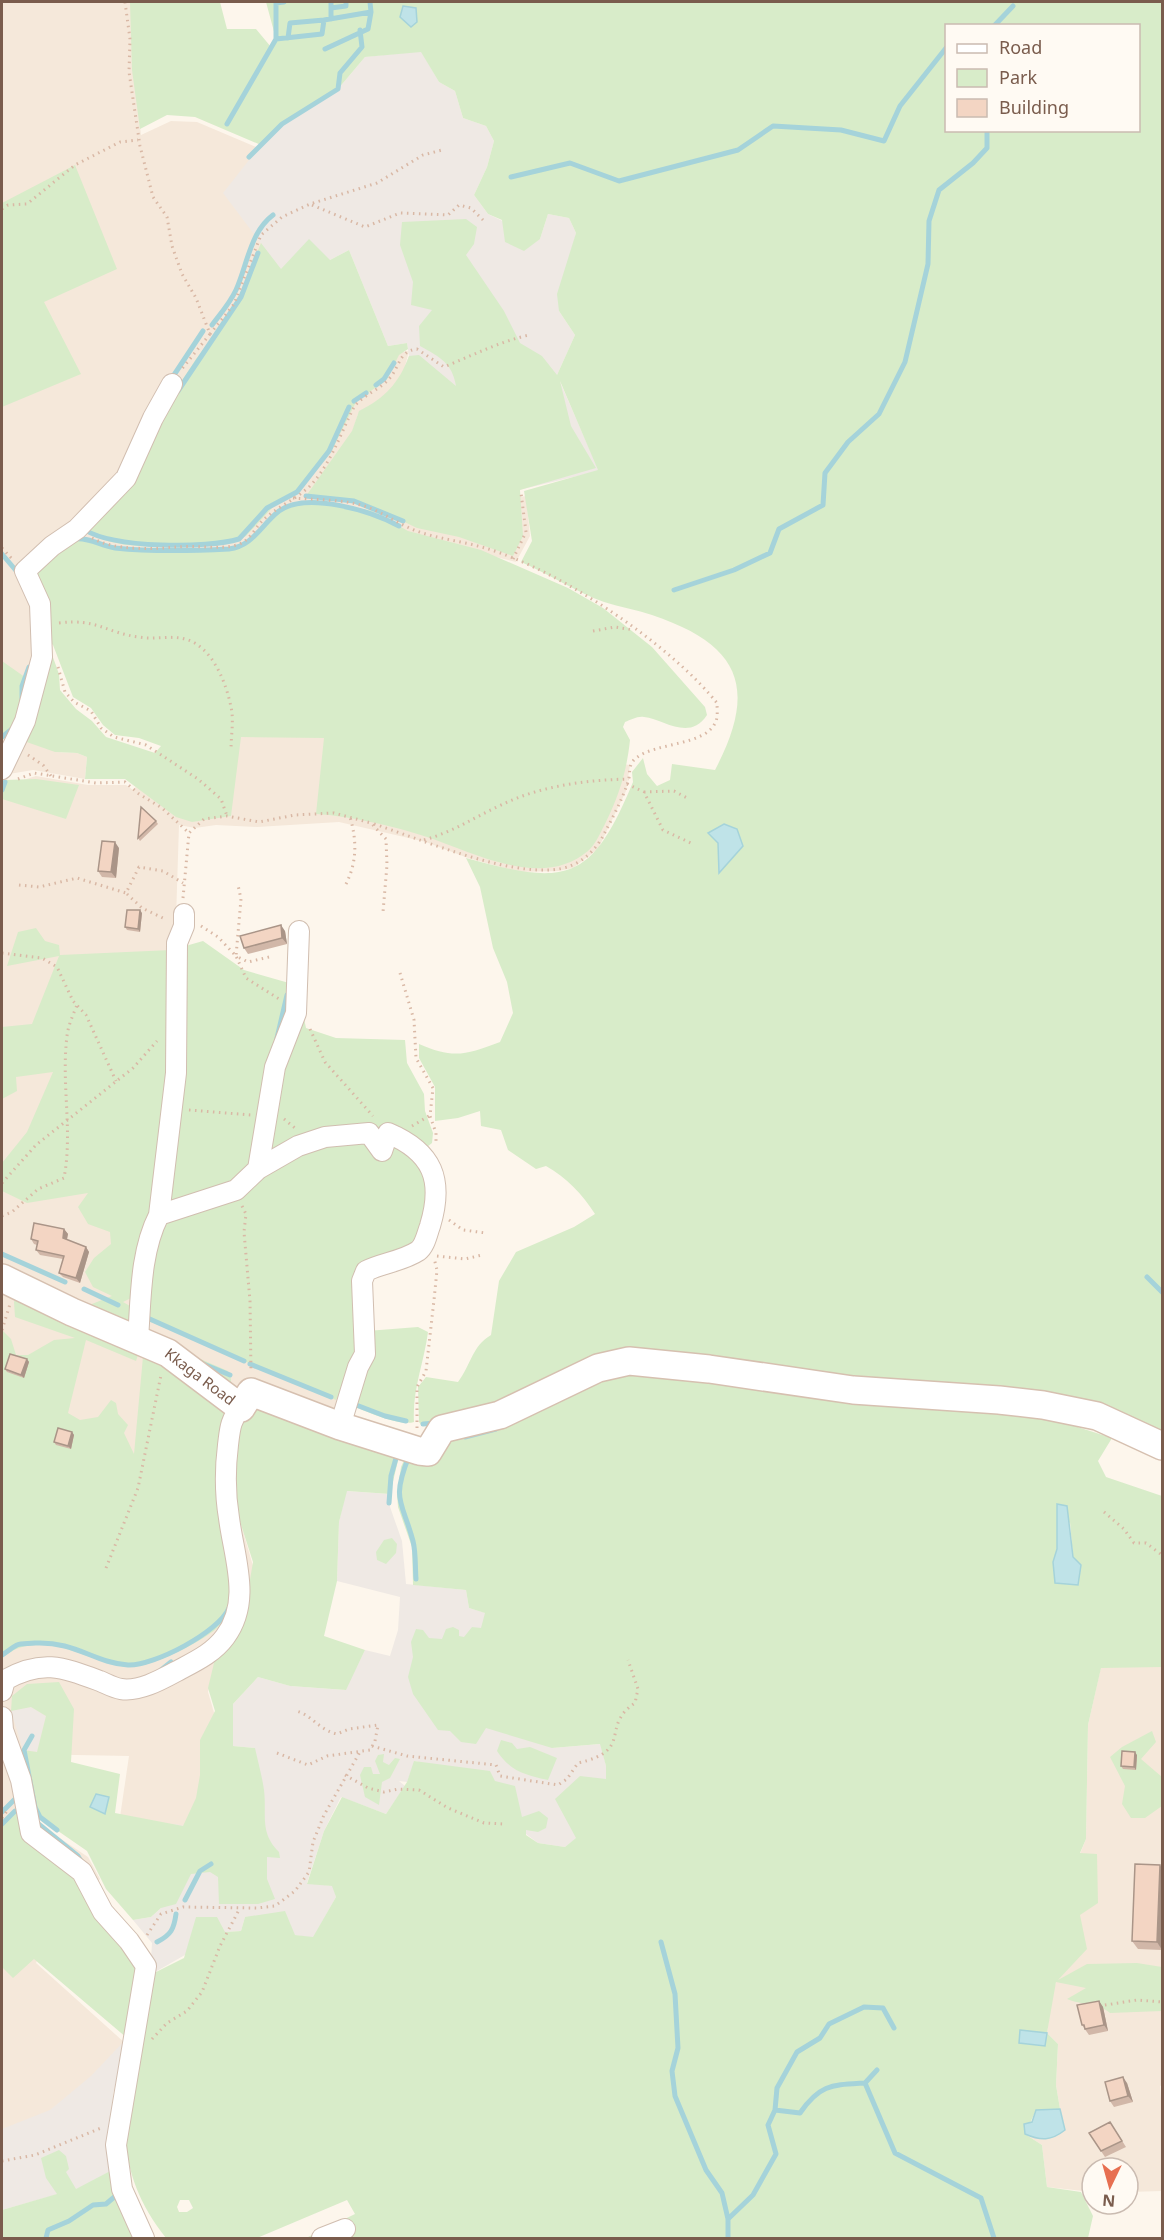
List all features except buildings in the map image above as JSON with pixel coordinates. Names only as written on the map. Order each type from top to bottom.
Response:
[{"type":"street","points":[[5,774],[13,743],[26,721],[42,657],[43,627],[40,604],[25,572],[52,546],[77,530],[126,478],[153,418],[172,384]]},
{"type":"street","points":[[138,1339],[150,1233],[159,1215],[172,1111],[176,1073],[177,943],[184,920]]},
{"type":"street","points":[[258,1169],[275,1067],[296,1013],[299,931]]},
{"type":"street","points":[[159,1215],[236,1190],[258,1169],[298,1146],[325,1137],[369,1133],[382,1151]]},
{"type":"street","points":[[340,1426],[358,1366],[365,1354],[362,1281],[366,1271],[419,1251],[424,1243],[436,1199],[432,1172],[424,1155],[388,1133],[382,1151]]},
{"type":"street","name":"Kkaga Road","points":[[2,1278],[72,1312],[168,1353],[246,1400],[423,1451]]},
{"type":"street","points":[[423,1451],[442,1429],[500,1415],[598,1368],[629,1361],[709,1369],[853,1390],[1043,1405],[1097,1416],[1162,1446]]},
{"type":"street","points":[[2,1691],[5,1680],[26,1668],[54,1666],[111,1686],[136,1688],[165,1678],[193,1663],[213,1651],[226,1636],[240,1602],[239,1570],[229,1519],[226,1480],[232,1418],[246,1400]]},
{"type":"street","points":[[2,1717],[3,1730],[21,1780],[31,1833],[82,1872],[104,1912],[146,1966],[116,2141],[122,2188],[144,2238]]},
{"type":"street","points":[[322,2238],[345,2229]]},
{"type":"path","points":[[125,2],[130,39],[129,72],[139,140],[153,197],[166,217],[172,246],[182,274],[196,298],[210,334]]},
{"type":"path","points":[[2,209],[8,205],[27,204],[75,165],[120,142],[139,140]]},
{"type":"path","points":[[172,384],[186,362],[234,304],[261,235],[282,217],[310,204],[376,183],[423,154],[442,150]]},
{"type":"path","points":[[310,204],[365,227],[400,213],[448,215],[459,206],[471,208],[483,220]]},
{"type":"path","points":[[77,530],[100,542],[124,546],[157,548],[237,545],[250,538],[261,522],[311,485],[337,447],[354,407],[388,381],[395,372],[401,357],[409,350],[417,349],[439,361],[444,367],[477,355],[494,344],[529,335]]},
{"type":"path","points":[[513,559],[526,532],[522,493]]},
{"type":"path","points":[[184,920],[183,884],[189,832],[204,819],[227,816],[259,822],[295,815],[334,813],[495,863],[527,869],[568,867],[596,848],[627,784],[628,772],[635,758],[650,749],[665,744],[682,743],[710,730],[717,721],[717,703],[705,687],[588,595],[486,548],[414,530],[368,507],[293,498]]},
{"type":"path","points":[[43,627],[82,621],[101,624],[139,638],[185,639],[206,650],[219,674],[231,708],[231,749]]},
{"type":"path","points":[[593,631],[615,627],[636,631]]},
{"type":"path","points":[[57,665],[65,692],[74,702],[91,711],[101,728],[114,737],[146,745],[198,779],[221,799],[227,816]]},
{"type":"path","points":[[13,743],[43,765],[51,776]]},
{"type":"path","points":[[5,774],[17,779],[34,773],[96,783],[125,782],[139,795],[162,808],[189,832]]},
{"type":"path","points":[[424,840],[454,831],[501,805],[559,785],[629,779]]},
{"type":"path","points":[[627,784],[644,792],[674,791],[689,799]]},
{"type":"path","points":[[644,792],[663,830],[693,844]]},
{"type":"path","points":[[346,884],[354,867],[354,832],[350,818]]},
{"type":"path","points":[[371,823],[386,839],[387,864],[383,912]]},
{"type":"path","points":[[126,893],[139,867],[163,871],[183,884]]},
{"type":"path","points":[[19,885],[39,887],[77,878],[126,893],[142,908],[184,920],[218,937],[236,956],[246,978],[271,992],[296,1013],[314,1034],[317,1049],[325,1062],[372,1113],[382,1130],[382,1151]]},
{"type":"path","points":[[236,956],[241,899],[238,885]]},
{"type":"path","points":[[2,953],[42,958],[57,967],[77,1005],[86,1015],[116,1081]]},
{"type":"path","points":[[236,956],[248,962],[269,957]]},
{"type":"path","points":[[400,973],[414,1020],[416,1058],[434,1088],[430,1116],[436,1133],[435,1144],[424,1155]]},
{"type":"path","points":[[2,1216],[12,1212],[38,1189],[64,1178],[69,1149],[66,1121],[67,1034],[77,1005]]},
{"type":"path","points":[[2,1183],[36,1145],[133,1068],[177,1020]]},
{"type":"path","points":[[270,1100],[284,1120],[314,1141]]},
{"type":"path","points":[[172,1111],[216,1111],[260,1117]]},
{"type":"path","points":[[236,1190],[246,1214],[244,1232],[250,1301],[246,1400]]},
{"type":"path","points":[[436,1199],[448,1219],[463,1230],[486,1233]]},
{"type":"path","points":[[423,1451],[415,1406],[417,1387],[426,1371],[431,1331],[437,1270],[432,1255],[465,1259],[482,1255]]},
{"type":"path","points":[[106,1568],[121,1538],[138,1488],[163,1364],[168,1353]]},
{"type":"path","points":[[1104,1512],[1124,1529],[1134,1543],[1146,1543],[1162,1555]]},
{"type":"path","points":[[372,1746],[407,1756],[496,1766],[500,1776],[558,1785],[567,1779],[578,1763],[598,1758],[611,1750],[622,1712],[635,1703],[638,1689],[628,1660]]},
{"type":"path","points":[[277,1753],[308,1765],[327,1756],[370,1750],[372,1746],[378,1725],[349,1729],[337,1734],[320,1728],[306,1714],[296,1711]]},
{"type":"path","points":[[136,1951],[161,1914],[183,1907],[275,1906],[295,1891],[309,1872],[313,1842],[321,1828],[324,1815],[360,1752]]},
{"type":"path","points":[[345,1775],[368,1788],[384,1792],[398,1789],[419,1791],[475,1820],[504,1824]]},
{"type":"path","points":[[130,2062],[167,2023],[187,2012],[202,1992],[220,1946],[240,1908]]},
{"type":"path","points":[[1093,2007],[1137,2000],[1162,2002]]},
{"type":"path","points":[[2,2161],[35,2155],[105,2126],[116,2141]]},
{"type":"shaded area","points":[[2,2],[131,2],[141,135],[171,121],[197,122],[261,149],[388,354],[409,351],[402,378],[383,399],[358,414],[351,436],[504,500],[526,496],[530,536],[516,562],[417,537],[240,551],[34,574],[55,752],[77,753],[87,757],[85,779],[33,770],[9,774],[7,780],[20,781],[36,776],[88,785],[126,785],[133,790],[162,755],[228,713],[630,765],[626,791],[598,849],[573,868],[558,871],[518,872],[468,858],[426,842],[339,822],[257,827],[216,825],[195,828],[179,825],[176,919],[171,950],[246,977],[298,992],[305,1034],[378,1119],[380,1140],[371,1272],[364,1321],[334,1416],[236,1507],[253,1566],[246,1604],[220,1642],[208,1692],[215,1716],[196,1802],[183,1827],[120,1817],[129,1756],[24,1754],[37,1819],[55,1835],[88,1857],[100,1879],[41,1952],[36,1963],[125,2043],[71,2100],[35,2122],[2,2132]]},
{"type":"shaded area","points":[[421,51],[439,82],[455,91],[463,118],[486,126],[494,141],[487,167],[474,195],[488,214],[540,239],[548,214],[569,218],[576,233],[559,311],[575,335],[557,375],[599,471],[502,494],[359,411],[381,400],[401,376],[409,356],[407,343],[388,346],[349,250],[330,260],[281,270],[223,193],[261,145],[282,124],[338,89],[365,57]]},
{"type":"shaded area","points":[[346,1491],[390,1494],[390,1507],[402,1541],[406,1584],[466,1590],[469,1608],[530,1626],[552,1748],[601,1744],[606,1766],[606,1779],[577,1838],[565,1847],[538,1843],[526,1834],[495,1781],[415,1761],[407,1782],[399,1781],[405,1786],[386,1814],[341,1797],[324,1831],[307,1883],[333,1886],[336,1897],[313,1938],[295,1935],[245,1917],[241,1931],[225,1932],[150,1975],[152,1943],[133,1920],[151,1917],[161,1908],[175,1824],[238,1837],[255,1748],[233,1746],[233,1704],[258,1677],[290,1686],[345,1690],[365,1650],[390,1656],[398,1630],[400,1597],[337,1581],[339,1522]]},
{"type":"shaded area","points":[[1101,1667],[1162,1667],[1162,2085],[1160,2086],[1162,2191],[1140,2192],[1140,2156],[1080,2156],[1080,2191],[1047,2187],[1042,2145],[1025,2134],[1060,2109],[1056,2085],[1058,2044],[1047,2033],[1052,1995],[1097,1854],[1080,1854],[1086,1839],[1088,1725]]},
{"type":"shaded area","points":[[31,1707],[46,1716],[37,1752],[23,1750],[11,1711]]},
{"type":"shaded area","points":[[127,2038],[113,2094],[111,2131],[114,2169],[80,2188],[2,2210],[2,2129],[50,2110],[91,2076]]},
{"type":"green space","points":[[130,2],[220,2],[227,29],[256,29],[271,47],[276,39],[266,2],[1162,2],[1162,1437],[857,1381],[660,1354],[458,1423],[422,1426],[419,1422],[418,1387],[426,1377],[458,1382],[476,1350],[491,1335],[499,1281],[516,1252],[574,1227],[595,1214],[579,1193],[560,1175],[546,1166],[536,1169],[508,1150],[501,1130],[481,1126],[480,1111],[458,1118],[435,1121],[435,1087],[419,1058],[419,1044],[441,1052],[460,1054],[478,1050],[500,1042],[513,1013],[507,982],[493,948],[480,887],[466,858],[500,867],[552,873],[572,868],[588,858],[603,840],[618,815],[633,782],[632,772],[643,758],[647,774],[657,786],[670,780],[672,764],[715,770],[728,741],[736,715],[737,693],[733,673],[722,656],[705,640],[682,627],[652,615],[594,598],[521,562],[532,541],[524,491],[598,470],[560,381],[571,426],[596,468],[520,490],[523,536],[513,556],[459,537],[417,528],[365,503],[306,496],[352,431],[359,411],[390,389],[401,374],[409,356],[419,355],[456,386],[448,366],[420,346],[419,326],[432,310],[411,305],[413,282],[400,245],[402,222],[466,219],[477,227],[474,244],[466,255],[504,311],[520,343],[542,356],[557,375],[575,335],[559,311],[557,294],[576,233],[569,218],[548,214],[540,239],[524,251],[505,242],[502,220],[488,214],[474,195],[487,167],[494,141],[486,126],[463,118],[455,91],[439,82],[421,52],[365,57],[338,89],[282,124],[261,145],[195,117],[167,115],[140,129],[132,70]],"holes":[[[718,843],[743,845],[719,872]]]},
{"type":"green space","points":[[75,165],[117,269],[44,302],[81,374],[2,407],[2,203]]},
{"type":"green space","points":[[309,239],[330,260],[349,250],[388,346],[407,343],[408,349],[399,355],[387,379],[356,402],[332,450],[300,490],[273,507],[246,536],[233,543],[137,546],[117,543],[84,531],[196,359],[222,325],[242,290],[261,243],[281,269]]},
{"type":"green space","points":[[310,503],[350,506],[372,511],[408,531],[481,550],[568,588],[603,608],[652,647],[705,707],[707,715],[700,723],[684,728],[644,717],[625,722],[623,727],[630,740],[625,771],[619,792],[600,835],[588,851],[570,862],[550,868],[508,865],[401,829],[357,819],[316,814],[324,738],[241,737],[231,816],[192,822],[176,817],[125,779],[85,779],[87,757],[77,753],[55,752],[21,740],[50,649],[59,674],[60,690],[76,709],[92,721],[106,737],[155,753],[161,746],[139,738],[115,735],[103,725],[91,708],[73,697],[53,645],[47,639],[33,569],[81,536],[100,544],[117,547],[231,549],[250,540],[269,519],[284,508]]},
{"type":"green space","points":[[2,661],[29,680],[15,731],[2,740]]},
{"type":"green space","points":[[36,779],[79,785],[66,819],[2,799],[2,785],[5,780]]},
{"type":"green space","points":[[36,928],[45,941],[59,945],[60,955],[171,950],[164,1142],[133,1297],[123,1302],[137,1310],[142,1342],[136,1361],[86,1340],[68,1413],[80,1420],[98,1417],[111,1400],[116,1403],[118,1414],[128,1425],[124,1433],[134,1454],[145,1335],[228,1371],[231,1379],[229,1610],[216,1629],[199,1641],[174,1654],[137,1666],[115,1665],[50,1645],[22,1647],[2,1657],[2,1330],[11,1339],[16,1355],[28,1355],[54,1340],[75,1338],[15,1317],[14,1302],[20,1288],[82,1308],[112,1296],[93,1287],[85,1272],[94,1258],[111,1244],[110,1232],[88,1224],[78,1207],[88,1193],[27,1203],[2,1191],[2,1163],[27,1132],[53,1072],[16,1077],[17,1091],[2,1099],[2,1027],[32,1024],[59,956],[7,966],[18,932]]},
{"type":"green space","points":[[203,941],[244,970],[289,983],[288,999],[246,1178],[168,1208],[182,947]]},
{"type":"green space","points":[[300,999],[306,1028],[336,1038],[405,1040],[407,1063],[424,1094],[425,1111],[433,1133],[432,1143],[427,1147],[385,1129],[366,1128],[265,1157],[275,1097]]},
{"type":"green space","points":[[374,1137],[418,1158],[432,1193],[419,1245],[364,1268],[363,1350],[336,1400],[139,1317],[163,1221],[304,1149]]},
{"type":"green space","points":[[418,1327],[428,1332],[416,1388],[414,1422],[390,1420],[345,1403],[367,1331]]},
{"type":"green space","points":[[634,1370],[992,1409],[1065,1423],[1112,1438],[1098,1461],[1106,1477],[1162,1496],[1162,1667],[1101,1668],[1088,1725],[1086,1839],[1080,1853],[1097,1854],[1098,1903],[1080,1915],[1087,1949],[1058,1980],[1087,1964],[1137,1963],[1162,1967],[1162,2011],[1110,2013],[1101,2007],[1067,1999],[1086,1988],[1056,1982],[1047,2033],[1058,2044],[1056,2085],[1060,2109],[1036,2110],[1025,2134],[1042,2145],[1047,2187],[1080,2192],[1080,2216],[1093,2216],[1088,2238],[306,2238],[355,2214],[347,2200],[257,2238],[166,2238],[136,2188],[128,2161],[124,2130],[150,1975],[184,1958],[196,1917],[217,1917],[225,1932],[241,1931],[245,1917],[285,1911],[295,1935],[313,1937],[336,1897],[332,1886],[307,1884],[324,1831],[342,1797],[386,1814],[407,1782],[414,1761],[490,1771],[495,1781],[515,1786],[522,1817],[539,1811],[548,1818],[546,1828],[538,1832],[526,1830],[526,1835],[538,1843],[565,1847],[576,1838],[555,1799],[580,1776],[606,1779],[606,1766],[600,1744],[552,1748],[486,1728],[476,1744],[461,1742],[450,1731],[438,1730],[413,1694],[408,1677],[413,1657],[411,1642],[416,1629],[423,1630],[429,1638],[442,1639],[446,1629],[453,1627],[459,1630],[459,1636],[464,1637],[472,1627],[481,1628],[485,1613],[469,1608],[466,1590],[413,1585],[412,1547],[398,1507],[397,1494],[401,1467],[410,1447],[582,1385]],"holes":[[[1070,1522],[1073,1557],[1053,1562]],[[180,2200],[189,2200],[193,2208],[187,2212],[179,2212],[177,2207]]]},
{"type":"green space","points":[[243,1379],[365,1426],[401,1448],[390,1494],[347,1491],[339,1522],[337,1581],[324,1636],[365,1650],[346,1690],[290,1686],[258,1677],[233,1704],[233,1746],[255,1748],[264,1790],[266,1830],[279,1852],[280,1858],[267,1857],[267,1879],[275,1899],[258,1904],[219,1904],[218,1877],[210,1872],[191,1874],[176,1904],[161,1908],[151,1917],[133,1920],[106,1889],[87,1851],[48,1824],[33,1808],[23,1750],[37,1752],[46,1716],[31,1707],[11,1711],[12,1696],[27,1684],[59,1682],[74,1709],[71,1762],[120,1774],[115,1813],[183,1826],[196,1798],[200,1775],[200,1740],[215,1711],[208,1688],[220,1638],[247,1597],[253,1562],[234,1503],[231,1472]]},
{"type":"green space","points":[[392,1538],[397,1544],[396,1553],[386,1564],[377,1560],[376,1552],[384,1540]]},
{"type":"green space","points":[[1152,1731],[1156,1742],[1141,1759],[1162,1777],[1162,1806],[1145,1818],[1131,1818],[1122,1804],[1125,1786],[1110,1757],[1122,1747]]},
{"type":"green space","points":[[501,1740],[512,1743],[517,1749],[530,1747],[557,1758],[548,1780],[525,1774],[507,1763],[497,1751]]},
{"type":"green space","points":[[384,1754],[383,1762],[389,1765],[395,1758],[400,1759],[390,1778],[382,1782],[379,1805],[365,1797],[360,1775],[364,1767],[371,1767],[373,1774],[380,1774],[375,1761],[378,1755]]},
{"type":"green space","points":[[15,1809],[24,1810],[83,1859],[113,1910],[140,1939],[142,1949],[127,2038],[34,1959],[13,1978],[2,1967],[2,1822]]},
{"type":"green space","points":[[59,2150],[66,2156],[69,2169],[66,2172],[76,2189],[114,2169],[146,2238],[2,2238],[2,2210],[57,2194],[46,2178],[41,2158]]},
{"type":"water","points":[[403,6],[416,8],[417,22],[411,27],[400,17]]},
{"type":"water","points":[[724,824],[737,829],[743,846],[719,873],[718,843],[708,833]]},
{"type":"water","points":[[1057,1504],[1067,1506],[1073,1557],[1081,1565],[1078,1585],[1055,1583],[1053,1562],[1057,1549]]},
{"type":"water","points":[[96,1794],[109,1797],[105,1814],[90,1807]]},
{"type":"water","points":[[1020,2030],[1047,2033],[1045,2046],[1019,2043]]},
{"type":"water","points":[[1060,2109],[1065,2130],[1046,2139],[1025,2134],[1024,2124],[1032,2122],[1036,2110]]},
{"type":"waterway","points":[[276,39],[276,3],[284,2]]},
{"type":"waterway","points":[[331,2],[331,19]]},
{"type":"waterway","points":[[331,8],[346,6],[346,2]]},
{"type":"waterway","points":[[227,124],[276,39],[322,34],[324,20],[371,12],[370,2]]},
{"type":"waterway","points":[[996,24],[1013,6]]},
{"type":"waterway","points":[[325,49],[368,29],[371,12]]},
{"type":"waterway","points":[[288,38],[290,23],[324,20]]},
{"type":"waterway","points":[[249,157],[282,124],[338,89],[340,73],[362,47],[360,30]]},
{"type":"waterway","points":[[511,177],[570,163],[619,181],[738,150],[773,126],[841,130],[884,141],[900,106],[945,49]]},
{"type":"waterway","points":[[674,590],[734,570],[770,553],[779,529],[823,505],[825,473],[848,442],[879,414],[905,362],[928,264],[929,221],[939,190],[973,163],[987,148],[987,132]]},
{"type":"waterway","points":[[212,325],[236,290],[254,240],[265,222],[273,215]]},
{"type":"waterway","points":[[178,391],[241,297],[258,253]]},
{"type":"waterway","points":[[170,381],[203,331]]},
{"type":"waterway","points":[[376,385],[384,379],[394,363]]},
{"type":"waterway","points":[[354,401],[366,393]]},
{"type":"waterway","points":[[85,526],[85,530],[99,536],[161,545],[206,544],[239,539],[267,508],[297,492],[329,451],[349,407]]},
{"type":"waterway","points":[[306,496],[354,501],[403,521]]},
{"type":"waterway","points":[[75,539],[85,539],[110,547],[129,549],[172,551],[229,549],[251,539],[279,511],[291,505],[306,503],[339,505],[356,509],[399,526]]},
{"type":"waterway","points":[[2,554],[18,573]]},
{"type":"waterway","points":[[22,699],[22,686],[29,667]]},
{"type":"waterway","points":[[2,737],[12,729]]},
{"type":"waterway","points":[[2,790],[5,782]]},
{"type":"waterway","points":[[277,1038],[287,995]]},
{"type":"waterway","points":[[2,1254],[65,1282]]},
{"type":"waterway","points":[[1147,1277],[1162,1292]]},
{"type":"waterway","points":[[84,1289],[118,1305]]},
{"type":"waterway","points":[[143,1316],[244,1361]]},
{"type":"waterway","points":[[201,1363],[230,1375]]},
{"type":"waterway","points":[[250,1364],[331,1397]]},
{"type":"waterway","points":[[351,1403],[406,1421]]},
{"type":"waterway","points":[[423,1424],[436,1423]]},
{"type":"waterway","points":[[465,1437],[496,1429]]},
{"type":"waterway","points":[[389,1503],[391,1476],[398,1451]]},
{"type":"waterway","points":[[409,1456],[399,1492],[414,1546],[416,1579]]},
{"type":"waterway","points":[[2,1655],[19,1644],[49,1643],[62,1645],[116,1663],[139,1664],[169,1654],[200,1637],[213,1627],[229,1608]]},
{"type":"waterway","points":[[161,1670],[171,1662]]},
{"type":"waterway","points":[[32,1736],[24,1750],[35,1807],[40,1817],[57,1830]]},
{"type":"waterway","points":[[2,1812],[19,1795]]},
{"type":"waterway","points":[[2,1824],[15,1811],[21,1811]]},
{"type":"waterway","points":[[36,1822],[78,1856],[82,1863]]},
{"type":"waterway","points":[[185,1900],[200,1871],[211,1864]]},
{"type":"waterway","points":[[157,1942],[171,1931],[176,1914]]},
{"type":"waterway","points":[[661,1942],[675,1994],[678,2048],[672,2071],[675,2096],[706,2170],[722,2193],[728,2219],[728,2238]]},
{"type":"waterway","points":[[775,2110],[777,2088],[797,2052],[820,2038],[829,2024],[864,2007],[883,2008],[894,2028]]},
{"type":"waterway","points":[[728,2219],[753,2195],[776,2154],[768,2125],[775,2110],[800,2113],[807,2103],[821,2091],[844,2084],[865,2083],[877,2070]]},
{"type":"waterway","points":[[865,2083],[895,2153],[981,2198],[994,2238]]},
{"type":"waterway","points":[[46,2238],[48,2230],[69,2221],[93,2205],[106,2204],[119,2193]]}]
